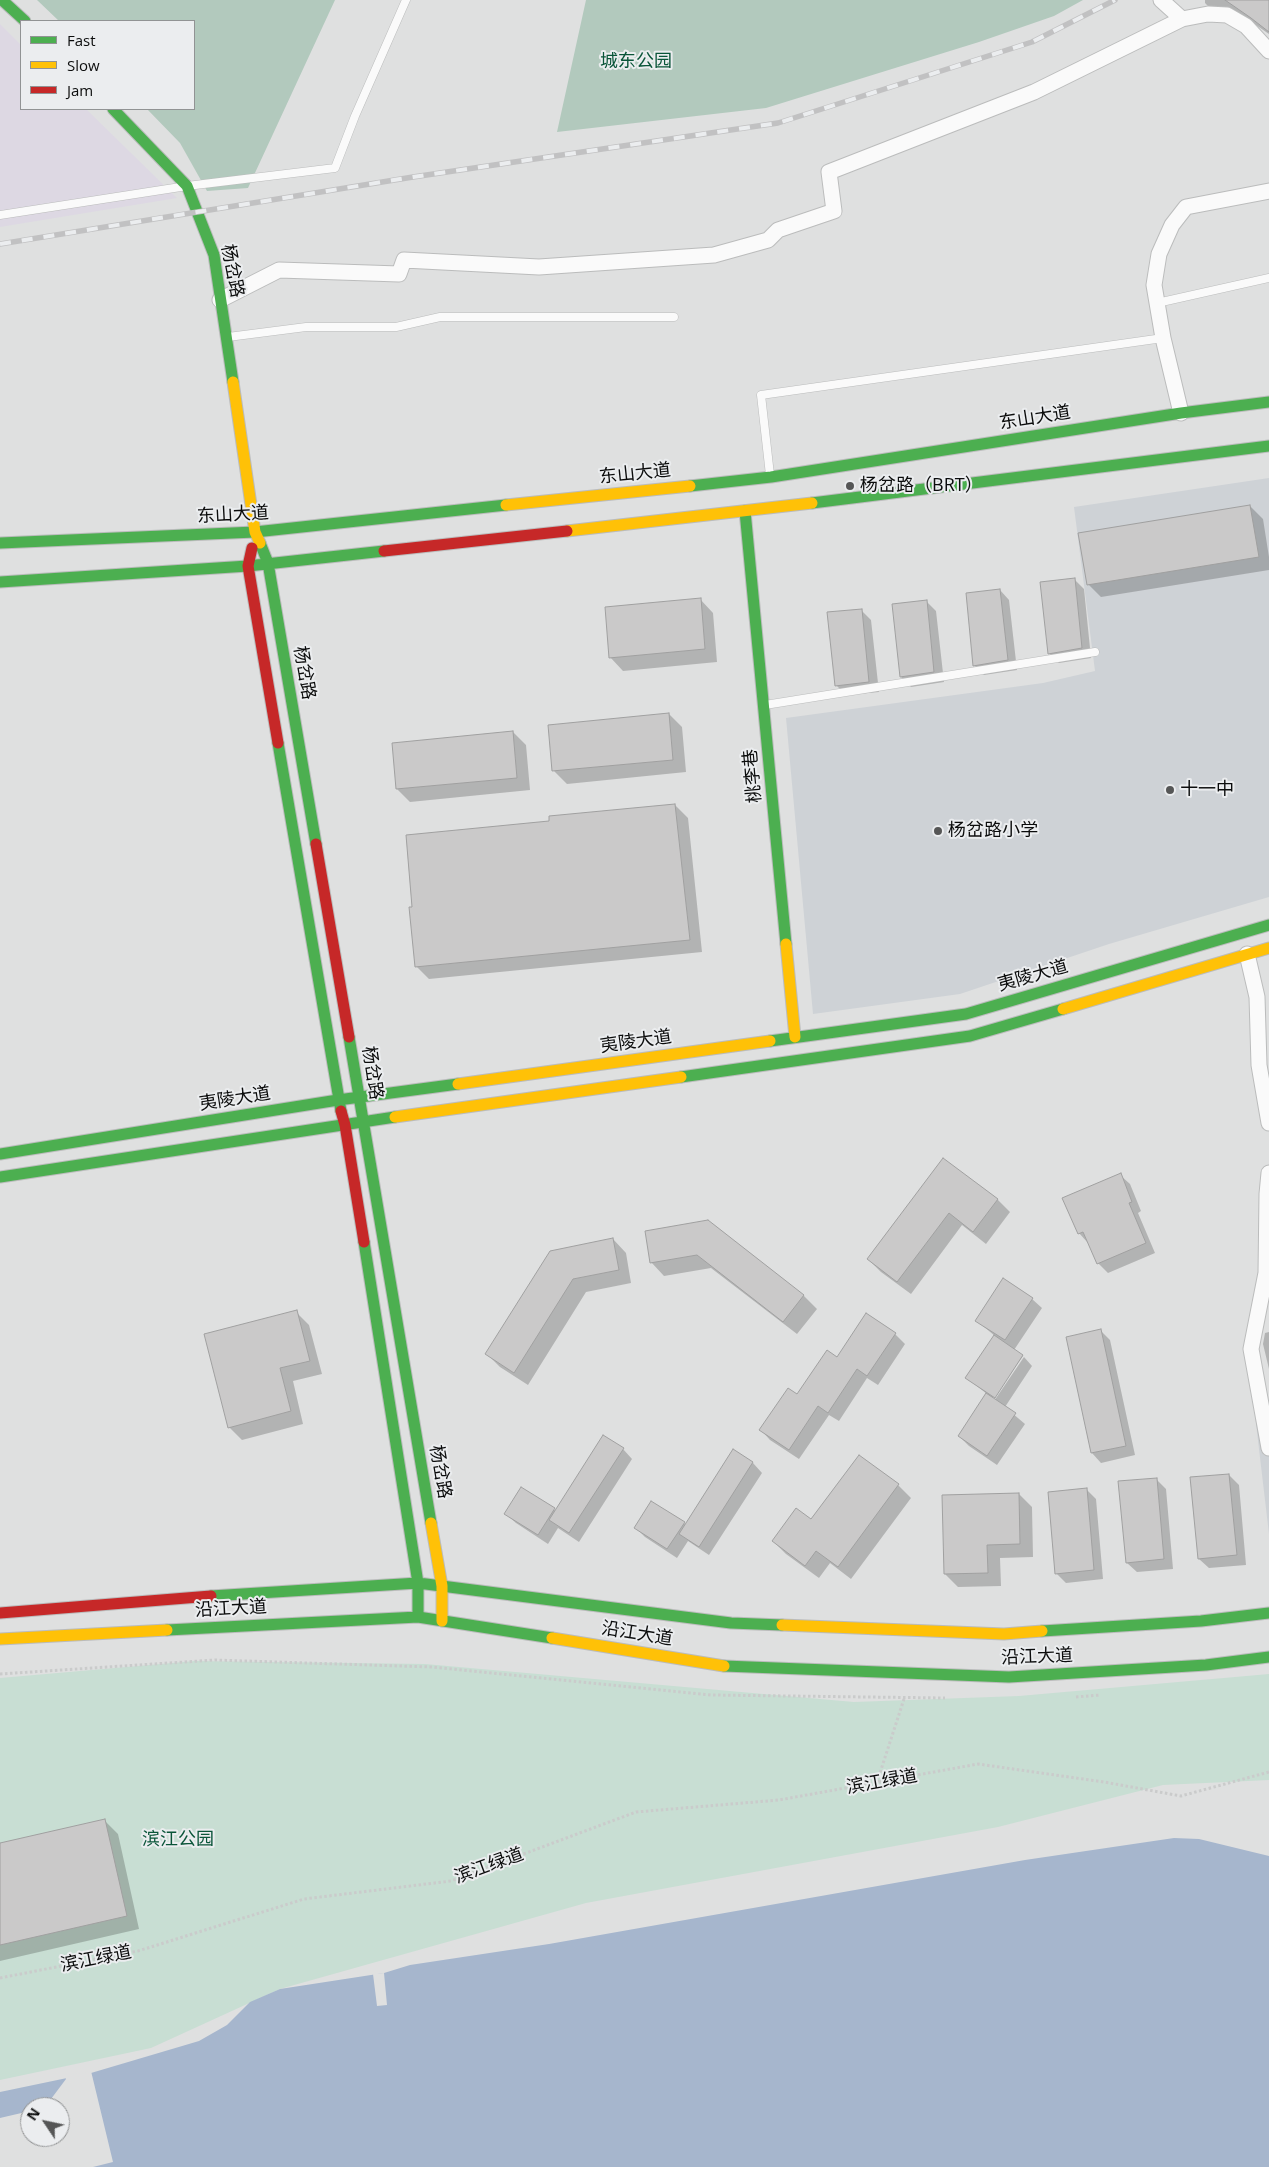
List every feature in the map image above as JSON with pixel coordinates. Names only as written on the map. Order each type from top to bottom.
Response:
[{"type":"main road","points":[[2,0],[24,20]]},
{"type":"main road","name":"杨岔路","points":[[114,110],[188,186],[214,255],[255,532],[268,563],[442,1586],[442,1621]]},
{"type":"main road","name":"东山大道","points":[[0,543],[255,532],[771,476],[1181,413],[1269,402]]},
{"type":"main road","points":[[0,582],[248,566],[745,511],[1269,446]]},
{"type":"main road","name":"桃李巷","points":[[745,511],[795,1037]]},
{"type":"main road","name":"杨岔路","points":[[255,532],[248,566],[338,1100],[345,1125],[418,1583],[418,1616]]},
{"type":"main road","name":"夷陵大道","points":[[0,1154],[338,1100],[966,1014],[1269,925]]},
{"type":"main road","points":[[0,1177],[362,1122],[970,1036],[1269,948]]},
{"type":"main road","name":"沿江大道","points":[[0,1613],[159,1599],[418,1583],[731,1623],[1004,1634],[1201,1622],[1269,1613]]},
{"type":"main road","name":"沿江大道","points":[[0,1639],[418,1616],[733,1667],[1009,1677],[1206,1665],[1269,1657]]},
{"type":"street","points":[[1161,0],[1182,19]]},
{"type":"street","points":[[220,300],[279,270],[400,274],[404,260],[539,267],[714,255],[768,240],[778,230],[834,211],[829,172],[1034,92],[1182,19],[1208,14],[1227,15],[1246,26],[1269,51]]},
{"type":"street","points":[[1181,413],[1154,285],[1159,254],[1172,225],[1186,207],[1269,191]]},
{"type":"street","points":[[1247,954],[1257,997],[1259,1065],[1269,1123]]},
{"type":"street","points":[[1269,1173],[1266,1272],[1251,1349],[1269,1448]]},
{"type":"lane","points":[[0,215],[188,186],[335,168],[406,0]]},
{"type":"lane","points":[[1158,303],[1269,278]]},
{"type":"lane","points":[[226,337],[306,327],[396,328],[440,318],[674,317]]},
{"type":"lane","points":[[771,476],[761,395],[1164,338]]},
{"type":"lane","points":[[763,706],[1095,652]]},
{"type":"path","points":[[0,1674],[215,1660],[431,1667],[711,1695],[904,1699],[952,1698]]},
{"type":"path","points":[[1069,1697],[1107,1694]]},
{"type":"path","points":[[877,1782],[904,1699]]},
{"type":"path","name":"滨江绿道","points":[[0,1978],[138,1951],[304,1899],[451,1881],[636,1812],[779,1800],[978,1764],[1104,1782],[1181,1796],[1269,1772]]},
{"type":"shaded area","points":[[0,24],[20,44],[20,110],[87,110],[177,198],[0,227]]},
{"type":"shaded area","points":[[1269,478],[1269,897],[1109,944],[960,994],[813,1014],[786,718],[1043,683],[1095,671],[1074,507]]},
{"type":"shaded area","points":[[1269,1411],[1269,1534],[1255,1415]]},
{"type":"green space","points":[[37,0],[335,0],[248,188],[207,191],[180,143],[148,110],[195,110],[195,20],[58,20]]},
{"type":"green space","name":"城东公园","points":[[586,0],[1083,0],[1054,16],[979,42],[766,108],[557,132]]},
{"type":"green space","name":"滨江公园","points":[[195,1661],[425,1664],[854,1702],[1019,1696],[1269,1674],[1269,1780],[1163,1785],[998,1827],[586,1903],[280,1989],[151,2048],[0,2080],[0,1678]]},
{"type":"water","points":[[1174,1838],[1199,1839],[1269,1856],[1269,2167],[0,2167],[0,2092],[91,2073],[199,2041],[227,2025],[250,2002],[280,1989],[384,1973],[410,1965],[549,1944],[1025,1860]]},
{"type":"pier","points":[[384,1973],[387,2005],[377,2006],[373,1974]]},
{"type":"pier","points":[[91,2071],[113,2162],[93,2167],[0,2167],[0,2118],[20,2113],[20,2147],[70,2147],[70,2097],[52,2097],[66,2079],[65,2076]]},
{"type":"building","points":[[1225,0],[1269,0],[1269,32],[1251,18]]},
{"type":"building","points":[[1250,505],[1259,557],[1087,585],[1078,533]]},
{"type":"building","points":[[1075,578],[1082,648],[1048,654],[1040,582]]},
{"type":"building","points":[[1000,589],[1008,660],[973,666],[966,593]]},
{"type":"building","points":[[701,598],[705,649],[609,658],[605,607]]},
{"type":"building","points":[[927,600],[934,672],[900,677],[892,604]]},
{"type":"building","points":[[862,609],[869,682],[835,686],[827,612]]},
{"type":"building","points":[[669,713],[673,760],[552,771],[548,725]]},
{"type":"building","points":[[513,731],[517,778],[396,789],[392,743]]},
{"type":"building","points":[[675,804],[690,940],[415,967],[409,907],[412,907],[406,835],[549,821],[549,816]]},
{"type":"building","points":[[943,1158],[998,1199],[973,1232],[949,1213],[897,1282],[867,1259]]},
{"type":"building","points":[[1121,1173],[1132,1202],[1129,1203],[1146,1243],[1097,1264],[1083,1232],[1078,1234],[1062,1198]]},
{"type":"building","points":[[708,1220],[804,1295],[783,1322],[697,1255],[650,1263],[645,1231]]},
{"type":"building","points":[[613,1238],[619,1270],[573,1279],[514,1373],[485,1354],[550,1251]]},
{"type":"building","points":[[1003,1278],[1033,1298],[1005,1340],[975,1321]]},
{"type":"building","points":[[297,1310],[310,1361],[280,1368],[291,1411],[228,1428],[204,1334]]},
{"type":"building","points":[[866,1313],[896,1333],[867,1376],[857,1369],[828,1413],[818,1406],[789,1450],[759,1430],[788,1388],[797,1394],[827,1350],[837,1357]]},
{"type":"building","points":[[1101,1329],[1126,1446],[1091,1453],[1066,1337]]},
{"type":"building","points":[[994,1335],[1023,1355],[995,1398],[965,1378]]},
{"type":"building","points":[[986,1393],[1016,1413],[987,1456],[958,1436]]},
{"type":"building","points":[[603,1435],[624,1448],[569,1533],[549,1520]]},
{"type":"building","points":[[733,1449],[753,1462],[699,1547],[679,1534]]},
{"type":"building","points":[[859,1455],[899,1484],[838,1567],[816,1551],[805,1566],[772,1541],[796,1508],[811,1519]]},
{"type":"building","points":[[1229,1474],[1237,1555],[1198,1559],[1190,1477]]},
{"type":"building","points":[[1157,1478],[1164,1559],[1126,1563],[1118,1481]]},
{"type":"building","points":[[521,1487],[555,1508],[538,1535],[504,1514]]},
{"type":"building","points":[[1087,1488],[1094,1570],[1055,1574],[1048,1492]]},
{"type":"building","points":[[1019,1493],[1020,1544],[987,1545],[988,1573],[944,1574],[942,1495]]},
{"type":"building","points":[[651,1501],[685,1522],[667,1549],[634,1528]]},
{"type":"building","points":[[105,1819],[127,1916],[0,1945],[0,1843]]},
{"type":"railway","points":[[0,244],[413,177],[778,123],[1032,42],[1115,0]]},
{"type":"traffic: fast","points":[[2,0],[24,20]]},
{"type":"traffic: fast","points":[[114,110],[187,186],[214,255],[233,382]]},
{"type":"traffic: fast","points":[[690,486],[771,477],[1181,413],[1269,402]]},
{"type":"traffic: fast","points":[[812,503],[1269,446]]},
{"type":"traffic: fast","points":[[0,543],[255,532],[506,505]]},
{"type":"traffic: fast","points":[[745,511],[786,944]]},
{"type":"traffic: fast","points":[[260,543],[268,563],[316,844]]},
{"type":"traffic: fast","points":[[0,582],[248,566],[384,551]]},
{"type":"traffic: fast","points":[[278,743],[341,1111]]},
{"type":"traffic: fast","points":[[770,1041],[966,1014],[1269,925]]},
{"type":"traffic: fast","points":[[681,1077],[970,1036],[1063,1009]]},
{"type":"traffic: fast","points":[[349,1037],[431,1523]]},
{"type":"traffic: fast","points":[[0,1154],[338,1100],[458,1084]]},
{"type":"traffic: fast","points":[[0,1177],[395,1117]]},
{"type":"traffic: fast","points":[[364,1242],[418,1583],[418,1617]]},
{"type":"traffic: fast","points":[[211,1596],[418,1583],[731,1623],[782,1625]]},
{"type":"traffic: fast","points":[[1042,1631],[1201,1621],[1269,1613]]},
{"type":"traffic: fast","points":[[167,1630],[418,1617],[552,1638]]},
{"type":"traffic: fast","points":[[724,1666],[1009,1677],[1206,1665],[1269,1657]]},
{"type":"traffic: slow","points":[[233,382],[255,532],[260,543]]},
{"type":"traffic: slow","points":[[506,505],[690,486]]},
{"type":"traffic: slow","points":[[567,531],[812,503]]},
{"type":"traffic: slow","points":[[786,944],[795,1037]]},
{"type":"traffic: slow","points":[[1063,1009],[1269,948]]},
{"type":"traffic: slow","points":[[458,1084],[770,1041]]},
{"type":"traffic: slow","points":[[395,1117],[681,1077]]},
{"type":"traffic: slow","points":[[431,1523],[442,1586],[442,1621]]},
{"type":"traffic: slow","points":[[782,1625],[1004,1634],[1042,1631]]},
{"type":"traffic: slow","points":[[0,1639],[167,1630]]},
{"type":"traffic: slow","points":[[552,1638],[724,1666]]},
{"type":"traffic: jam","points":[[384,551],[567,531]]},
{"type":"traffic: jam","points":[[252,548],[248,566],[278,743]]},
{"type":"traffic: jam","points":[[316,844],[349,1037]]},
{"type":"traffic: jam","points":[[341,1111],[345,1125],[364,1242]]},
{"type":"traffic: jam","points":[[0,1613],[211,1596]]},
{"type":"place","name":"杨岔路（BRT）","points":[[850,486]]},
{"type":"place","name":"十一中","points":[[1170,790]]},
{"type":"place","name":"杨岔路小学","points":[[938,831]]}]
